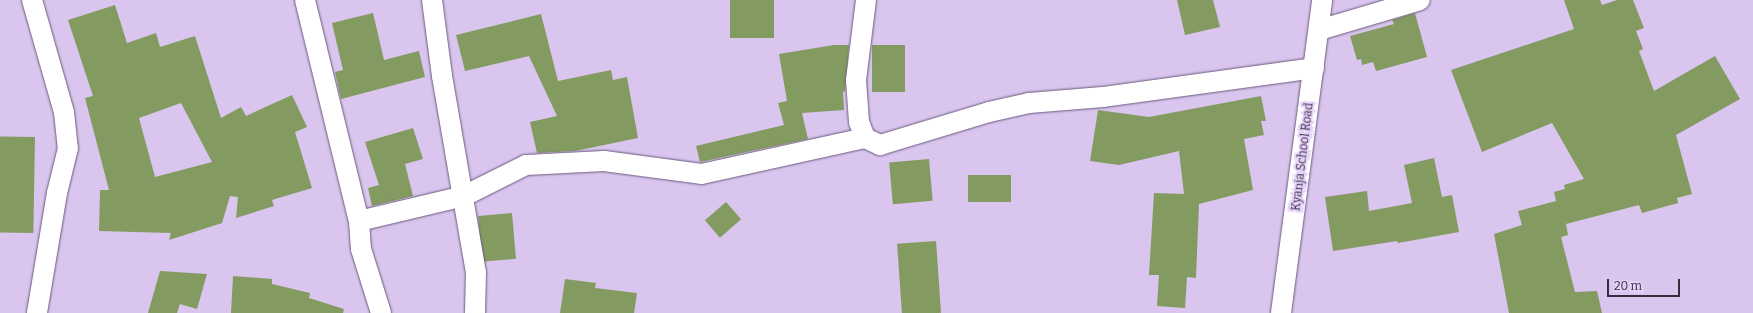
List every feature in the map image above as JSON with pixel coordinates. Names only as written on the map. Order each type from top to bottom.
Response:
[{"type":"street","points":[[32,0],[64,112],[68,148],[57,193],[37,313]]},
{"type":"street","points":[[305,0],[359,220],[361,248],[381,313]]},
{"type":"street","points":[[432,0],[442,76],[476,272],[475,313]]},
{"type":"street","points":[[865,138],[859,122],[856,80],[866,0]]},
{"type":"street","name":"Kyanja School Road","points":[[1281,313],[1322,0]]},
{"type":"street","points":[[1319,30],[1420,0]]},
{"type":"street","points":[[359,220],[464,196],[526,165],[604,161],[701,174],[865,138],[880,145],[989,112],[1029,103],[1103,97],[1314,68]]},
{"type":"building","points":[[730,0],[774,0],[774,38],[730,38]]},
{"type":"building","points":[[1177,0],[1213,0],[1220,27],[1185,35]]},
{"type":"building","points":[[1564,0],[1600,0],[1602,5],[1617,0],[1633,0],[1644,28],[1636,31],[1643,49],[1639,51],[1654,91],[1715,56],[1740,99],[1676,135],[1692,194],[1677,198],[1678,203],[1642,213],[1639,205],[1566,224],[1568,235],[1561,237],[1575,292],[1597,291],[1602,313],[1509,313],[1494,234],[1522,225],[1518,211],[1556,201],[1554,192],[1565,189],[1564,185],[1584,179],[1552,123],[1482,152],[1451,70],[1574,29]]},
{"type":"building","points":[[115,5],[127,43],[156,33],[160,47],[195,36],[221,118],[241,107],[246,116],[292,95],[307,127],[295,132],[312,188],[272,200],[274,206],[236,218],[238,197],[230,196],[222,223],[169,240],[171,233],[99,231],[100,190],[109,190],[85,98],[93,96],[68,20]],"holes":[[[181,103],[212,162],[155,177],[139,118]]]},
{"type":"building","points":[[373,13],[384,60],[419,51],[425,77],[341,99],[335,72],[343,70],[332,23]]},
{"type":"building","points":[[1415,13],[1427,57],[1376,71],[1373,62],[1362,65],[1361,59],[1357,60],[1350,36],[1394,24],[1392,20]]},
{"type":"building","points":[[541,14],[558,81],[611,70],[613,80],[627,77],[638,138],[575,151],[537,153],[530,122],[557,116],[529,56],[465,71],[456,35]]},
{"type":"building","points":[[834,45],[849,45],[845,92],[843,91],[844,110],[802,113],[808,139],[700,162],[696,146],[784,125],[778,103],[787,101],[779,54]]},
{"type":"building","points":[[872,45],[905,45],[905,92],[872,92]]},
{"type":"building","points":[[1261,96],[1266,121],[1261,121],[1264,135],[1244,139],[1253,190],[1199,204],[1196,278],[1187,277],[1185,308],[1157,306],[1159,275],[1149,275],[1154,193],[1184,194],[1179,151],[1119,165],[1090,161],[1098,110],[1149,117]]},
{"type":"building","points":[[413,128],[423,159],[405,164],[413,196],[372,206],[368,188],[379,185],[365,142]]},
{"type":"building","points":[[0,136],[35,137],[33,233],[0,232]]},
{"type":"building","points":[[1434,158],[1442,197],[1452,195],[1459,232],[1398,243],[1397,241],[1333,251],[1325,197],[1367,191],[1369,211],[1412,203],[1404,165]]},
{"type":"building","points":[[929,159],[933,201],[893,204],[889,162]]},
{"type":"building","points":[[968,175],[1011,175],[1011,202],[968,202]]},
{"type":"building","points":[[726,202],[741,219],[720,238],[705,220]]},
{"type":"building","points":[[512,213],[516,259],[482,262],[478,216]]},
{"type":"building","points":[[936,241],[941,313],[902,313],[897,244]]},
{"type":"building","points":[[160,271],[207,274],[197,309],[180,304],[177,313],[148,313]]},
{"type":"building","points":[[233,276],[272,279],[272,284],[310,293],[309,298],[344,309],[343,313],[231,313]]},
{"type":"building","points":[[565,279],[596,283],[595,288],[637,293],[634,313],[560,313]]}]
